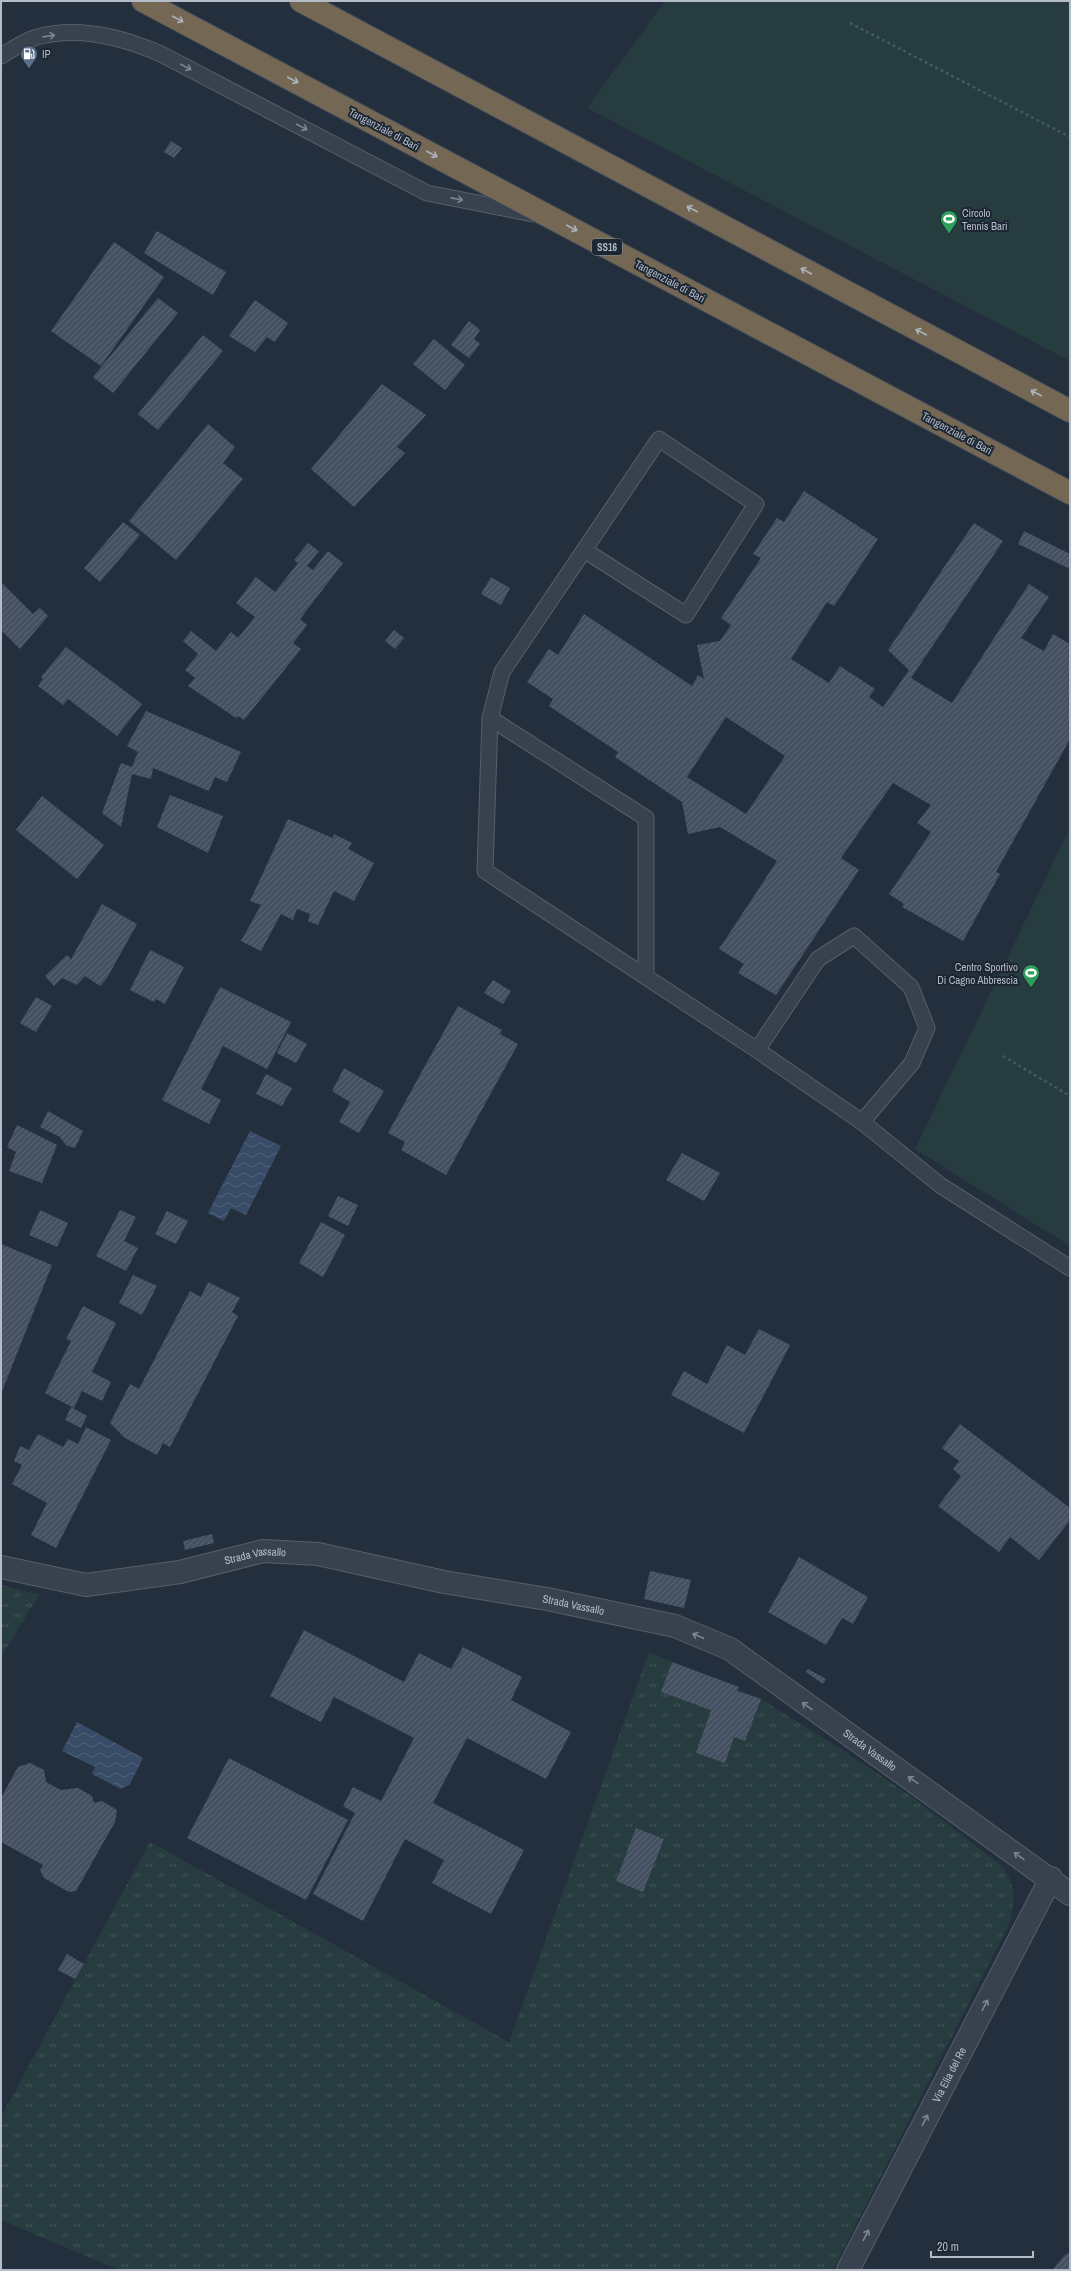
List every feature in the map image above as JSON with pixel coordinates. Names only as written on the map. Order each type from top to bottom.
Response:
[{"type":"highway","name":"Tangenziale di Bari","points":[[144,1],[1070,493]]},
{"type":"highway","points":[[301,1],[1070,411]]},
{"type":"street","name":"Strada Vassallo","points":[[1,1567],[86,1585],[180,1572],[263,1551],[318,1554],[444,1582],[547,1599],[676,1626],[730,1649],[774,1683],[1051,1878],[1070,1894]]},
{"type":"street","name":"Via Elia del Re","points":[[848,2270],[1051,1878]]},
{"type":"lane","points":[[1,56],[33,38],[66,34],[105,35],[135,42],[161,54],[427,193],[553,218]]},
{"type":"lane","points":[[584,550],[686,615],[756,504],[659,439],[584,550],[502,672],[490,718],[485,871],[757,1050],[862,1122],[940,1185],[1070,1268]]},
{"type":"lane","points":[[490,718],[646,818],[646,977]]},
{"type":"lane","points":[[757,1050],[818,959],[854,936],[911,987],[927,1028],[912,1063],[862,1122]]},
{"type":"path","points":[[850,23],[1070,137]]},
{"type":"path","points":[[1003,1056],[1070,1096]]},
{"type":"green space","name":"Circolo Tennis Bari","points":[[665,1],[1070,1],[1070,361],[587,108]]},
{"type":"green space","name":"Centro Sportivo Di Cagno Abbrescia","points":[[1070,828],[1070,1246],[915,1149]]},
{"type":"green space","points":[[1,1585],[39,1595],[1,1657]]},
{"type":"green space","points":[[649,1652],[761,1699],[841,1749],[912,1797],[1002,1866],[1010,1880],[1013,1893],[1013,1906],[1010,1922],[833,2270],[119,2270],[1,2220],[1,2117],[150,1842],[509,2042]]},
{"type":"water","points":[[250,1131],[281,1146],[246,1215],[231,1208],[224,1221],[208,1213]]},
{"type":"water","points":[[77,1722],[143,1758],[130,1784],[121,1789],[92,1774],[95,1767],[62,1751]]},
{"type":"building","points":[[171,141],[182,148],[174,158],[164,152]]},
{"type":"building","points":[[157,231],[226,272],[213,295],[144,253]]},
{"type":"building","points":[[114,242],[164,277],[101,366],[51,331]]},
{"type":"building","points":[[158,298],[178,313],[113,393],[93,377]]},
{"type":"building","points":[[255,300],[288,323],[275,342],[267,337],[255,352],[229,336]]},
{"type":"building","points":[[469,321],[480,330],[474,339],[480,344],[469,358],[451,345]]},
{"type":"building","points":[[203,335],[223,351],[158,430],[138,414]]},
{"type":"building","points":[[434,339],[465,365],[445,390],[413,364]]},
{"type":"building","points":[[382,384],[426,415],[397,447],[405,453],[354,507],[311,469]]},
{"type":"building","points":[[208,424],[235,447],[223,463],[243,479],[176,560],[129,521]]},
{"type":"building","points":[[804,491],[878,539],[834,606],[827,602],[791,659],[829,683],[840,666],[875,689],[869,697],[883,707],[909,670],[888,650],[974,523],[1003,541],[911,678],[952,703],[1029,584],[1049,597],[1021,638],[1044,651],[1053,634],[1070,644],[1070,739],[997,870],[996,872],[1000,874],[963,941],[902,907],[904,904],[889,894],[931,832],[917,823],[931,805],[893,783],[841,858],[859,870],[776,995],[738,973],[744,964],[719,949],[777,861],[720,827],[688,834],[682,802],[615,757],[618,752],[549,706],[553,699],[527,682],[549,649],[558,655],[584,614],[692,686],[698,675],[704,679],[697,645],[720,641],[731,625],[721,618],[761,558],[753,554],[777,518],[784,522]],"holes":[[[726,717],[785,756],[746,814],[687,777]]]},
{"type":"building","points":[[123,522],[140,535],[100,582],[84,568]]},
{"type":"building","points":[[1024,531],[1070,554],[1070,569],[1018,544]]},
{"type":"building","points":[[308,543],[319,551],[307,566],[313,570],[328,551],[343,563],[300,619],[307,625],[293,643],[301,649],[244,720],[238,716],[236,718],[188,686],[195,678],[185,670],[198,654],[183,641],[191,631],[216,651],[231,632],[238,638],[255,617],[236,603],[256,577],[275,592],[298,563],[294,560]]},
{"type":"building","points":[[491,577],[510,588],[501,605],[481,594]]},
{"type":"building","points":[[3,584],[33,614],[40,608],[48,616],[20,649],[1,630],[1,587]]},
{"type":"building","points":[[394,630],[404,638],[395,649],[385,641]]},
{"type":"building","points":[[66,647],[142,704],[117,736],[68,699],[63,705],[38,686],[43,679],[41,677]]},
{"type":"building","points":[[146,711],[241,752],[227,782],[215,777],[209,791],[153,768],[151,779],[132,774],[121,827],[102,813],[121,763],[132,767],[138,752],[127,746]]},
{"type":"building","points":[[170,795],[223,816],[208,853],[157,827]]},
{"type":"building","points":[[42,796],[104,845],[77,879],[16,830]]},
{"type":"building","points":[[288,819],[333,838],[334,834],[352,843],[348,849],[374,863],[354,901],[334,891],[318,925],[308,921],[310,914],[297,909],[293,920],[281,914],[261,951],[241,941],[261,905],[250,901]]},
{"type":"building","points":[[102,904],[137,924],[107,978],[100,986],[85,976],[77,985],[62,978],[54,986],[45,976],[67,955],[71,959]]},
{"type":"building","points":[[150,950],[184,967],[165,1004],[156,999],[154,1002],[130,990]]},
{"type":"building","points":[[493,980],[511,991],[503,1004],[484,993]]},
{"type":"building","points":[[220,987],[291,1022],[267,1069],[223,1046],[201,1089],[221,1100],[209,1124],[162,1100]]},
{"type":"building","points":[[36,997],[52,1006],[36,1032],[20,1023]]},
{"type":"building","points":[[458,1006],[502,1030],[500,1034],[518,1044],[446,1175],[401,1150],[405,1142],[388,1133]]},
{"type":"building","points":[[287,1033],[307,1044],[296,1063],[277,1053]]},
{"type":"building","points":[[344,1068],[384,1091],[359,1133],[339,1122],[350,1102],[332,1091]]},
{"type":"building","points":[[266,1074],[292,1088],[282,1106],[256,1094]]},
{"type":"building","points":[[48,1111],[83,1131],[75,1148],[66,1145],[60,1137],[40,1127]]},
{"type":"building","points":[[17,1125],[57,1145],[42,1183],[9,1171],[16,1152],[7,1147]]},
{"type":"building","points":[[682,1153],[720,1173],[704,1201],[666,1180]]},
{"type":"building","points":[[338,1196],[358,1205],[348,1226],[328,1216]]},
{"type":"building","points":[[40,1210],[68,1223],[57,1247],[29,1235]]},
{"type":"building","points":[[120,1210],[136,1217],[124,1241],[138,1248],[126,1271],[96,1256]]},
{"type":"building","points":[[167,1211],[188,1221],[176,1244],[155,1234]]},
{"type":"building","points":[[321,1222],[345,1235],[323,1277],[299,1263]]},
{"type":"building","points":[[1,1244],[52,1265],[1,1394]]},
{"type":"building","points":[[133,1275],[157,1286],[142,1315],[119,1303]]},
{"type":"building","points":[[208,1282],[240,1298],[232,1312],[238,1316],[170,1447],[163,1443],[157,1455],[125,1438],[110,1423],[130,1384],[139,1389],[190,1291],[201,1297]]},
{"type":"building","points":[[83,1306],[116,1323],[92,1372],[111,1382],[102,1401],[82,1391],[74,1408],[45,1393],[71,1341],[66,1339]]},
{"type":"building","points":[[759,1329],[790,1345],[744,1433],[671,1395],[684,1371],[707,1384],[727,1345],[745,1355]]},
{"type":"building","points":[[71,1407],[87,1416],[81,1428],[65,1420]]},
{"type":"building","points":[[960,1424],[1070,1508],[1070,1520],[1039,1560],[1010,1537],[999,1552],[938,1506],[961,1476],[953,1469],[959,1461],[942,1448]]},
{"type":"building","points":[[86,1427],[111,1440],[56,1548],[31,1535],[47,1503],[12,1484],[22,1465],[14,1461],[20,1446],[29,1450],[38,1434],[63,1447],[68,1439],[78,1444]]},
{"type":"building","points":[[212,1534],[214,1543],[185,1550],[183,1541]]},
{"type":"building","points":[[799,1557],[868,1597],[853,1624],[842,1618],[826,1645],[768,1612]]},
{"type":"building","points":[[650,1571],[691,1580],[684,1608],[644,1599]]},
{"type":"building","points":[[304,1630],[404,1682],[419,1653],[451,1669],[463,1647],[522,1677],[511,1700],[571,1732],[546,1779],[467,1738],[433,1803],[524,1850],[491,1914],[432,1883],[444,1860],[405,1839],[363,1921],[313,1894],[355,1813],[343,1806],[353,1787],[381,1801],[414,1738],[334,1697],[321,1722],[270,1696]]},
{"type":"building","points":[[672,1662],[739,1687],[737,1691],[761,1699],[745,1741],[734,1737],[725,1763],[696,1753],[711,1710],[661,1692]]},
{"type":"building","points":[[808,1669],[826,1679],[823,1684],[806,1672]]},
{"type":"building","points":[[229,1758],[348,1820],[306,1900],[187,1838]]},
{"type":"building","points":[[30,1763],[44,1770],[46,1782],[61,1790],[78,1788],[92,1796],[94,1803],[102,1801],[117,1810],[115,1822],[76,1891],[69,1892],[44,1878],[40,1870],[43,1865],[1,1842],[1,1798],[18,1767]]},
{"type":"building","points":[[636,1828],[664,1839],[643,1892],[616,1881]]},
{"type":"building","points":[[67,1954],[84,1964],[75,1979],[58,1970]]},
{"type":"building","points":[[1070,2252],[1070,2270],[1052,2270],[1065,2255]]},
{"type":"place","name":"IP","points":[[29,69]]},
{"type":"place","name":"Circolo Tennis Bari","points":[[949,234]]},
{"type":"place","name":"Centro Sportivo Di Cagno Abbrescia","points":[[1031,988]]}]
